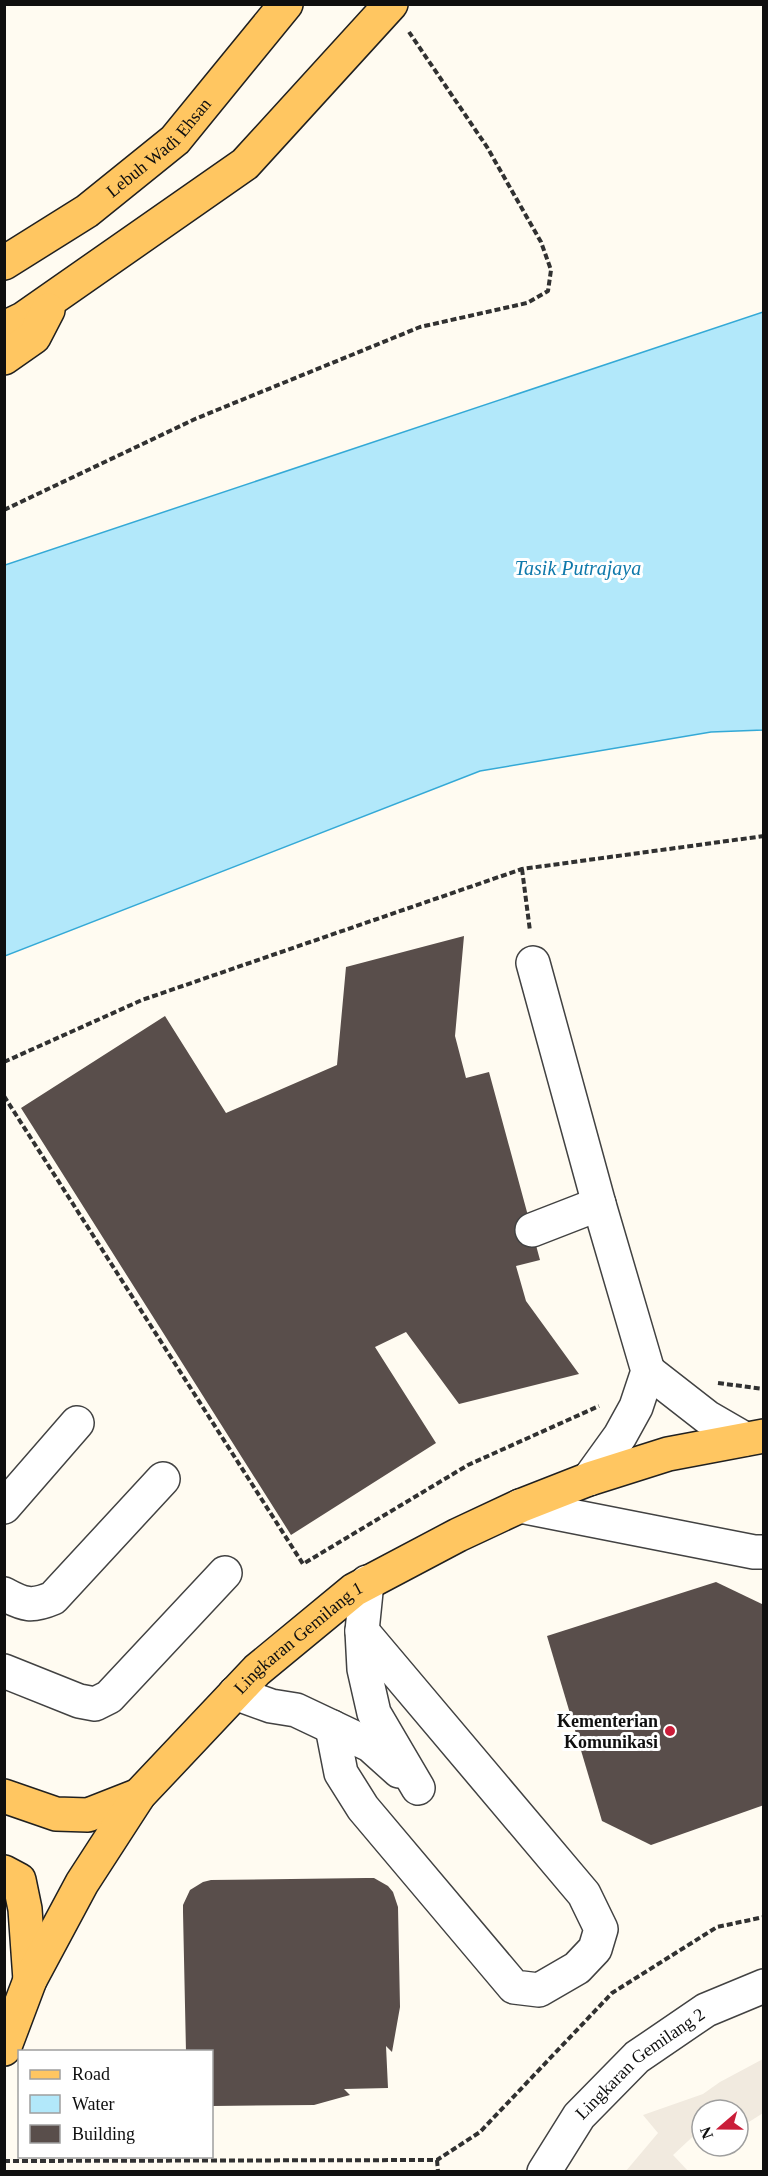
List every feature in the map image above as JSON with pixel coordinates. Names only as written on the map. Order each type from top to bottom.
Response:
[{"type":"main road","name":"Lebuh Wadi Ehsan","points":[[4,263],[87,211],[175,140],[286,4]]},
{"type":"main road","points":[[4,328],[23,319],[245,164],[390,5]]},
{"type":"main road","points":[[4,358],[34,337],[54,297]]},
{"type":"main road","name":"Lingkaran Gemilang 1","points":[[4,2049],[30,1980],[82,1883],[139,1795],[257,1670],[354,1590],[458,1535],[520,1506],[589,1479],[668,1454],[754,1438]]},
{"type":"main road","points":[[4,1796],[56,1814],[88,1815],[139,1795]]},
{"type":"main road","points":[[4,1872],[19,1880],[26,1909],[30,1980]]},
{"type":"street","points":[[533,963],[599,1204],[648,1371],[636,1407],[620,1436],[589,1479]]},
{"type":"street","points":[[532,1230],[599,1204]]},
{"type":"street","points":[[648,1371],[707,1417],[754,1438]]},
{"type":"street","points":[[4,1507],[77,1423]]},
{"type":"street","points":[[4,1594],[19,1602],[37,1605],[53,1598],[163,1479]]},
{"type":"street","points":[[520,1506],[754,1552],[764,1552]]},
{"type":"street","points":[[4,1671],[80,1701],[95,1704],[109,1697],[225,1573]]},
{"type":"street","points":[[235,1694],[271,1706],[296,1710],[370,1745],[418,1788],[374,1713],[364,1669],[362,1631],[367,1582]]},
{"type":"street","points":[[332,1727],[341,1773],[363,1808],[514,1987],[539,1990],[577,1968],[596,1949],[602,1929],[584,1894],[362,1631]]},
{"type":"street","name":"Lingkaran Gemilang 2","points":[[544,2172],[579,2116],[637,2057],[706,2010],[764,1986]]},
{"type":"path","points":[[4,510],[195,419],[420,327],[527,303],[548,291],[551,270],[541,242],[487,147],[390,5]]},
{"type":"path","points":[[4,1062],[142,1000],[522,869],[764,836]]},
{"type":"path","points":[[522,869],[533,963]]},
{"type":"path","points":[[4,1096],[303,1564],[468,1465],[601,1405],[636,1407]]},
{"type":"path","points":[[677,1393],[706,1381],[764,1389]]},
{"type":"path","points":[[4,2161],[437,2160],[480,2132],[612,1992],[717,1927],[764,1917]]},
{"type":"path","points":[[437,2160],[438,2172]]},
{"type":"shaded area","points":[[763,2059],[763,2113],[750,2121],[750,2098],[692,2098],[703,2094]]},
{"type":"shaded area","points":[[690,2099],[690,2139],[673,2155],[688,2171],[626,2171],[658,2133],[643,2115]]},
{"type":"water","name":"Tasik Putrajaya","points":[[763,312],[763,730],[711,732],[480,771],[5,956],[5,565]]},
{"type":"building","points":[[464,936],[455,1036],[466,1078],[489,1072],[540,1260],[516,1266],[526,1301],[579,1374],[459,1404],[406,1332],[375,1347],[436,1443],[291,1535],[21,1108],[165,1016],[226,1113],[337,1065],[346,967]]},
{"type":"building","name":"Kementerian Komunikasi","points":[[716,1582],[764,1605],[764,1805],[651,1845],[602,1821],[547,1636]]},
{"type":"building","points":[[374,1878],[388,1886],[393,1892],[398,1907],[400,2007],[392,2052],[386,2046],[388,2088],[344,2089],[350,2095],[314,2105],[213,2106],[213,2050],[186,2050],[183,1905],[190,1890],[211,1880]]},
{"type":"place","name":"Kementerian Komunikasi","points":[[670,1731]]}]
